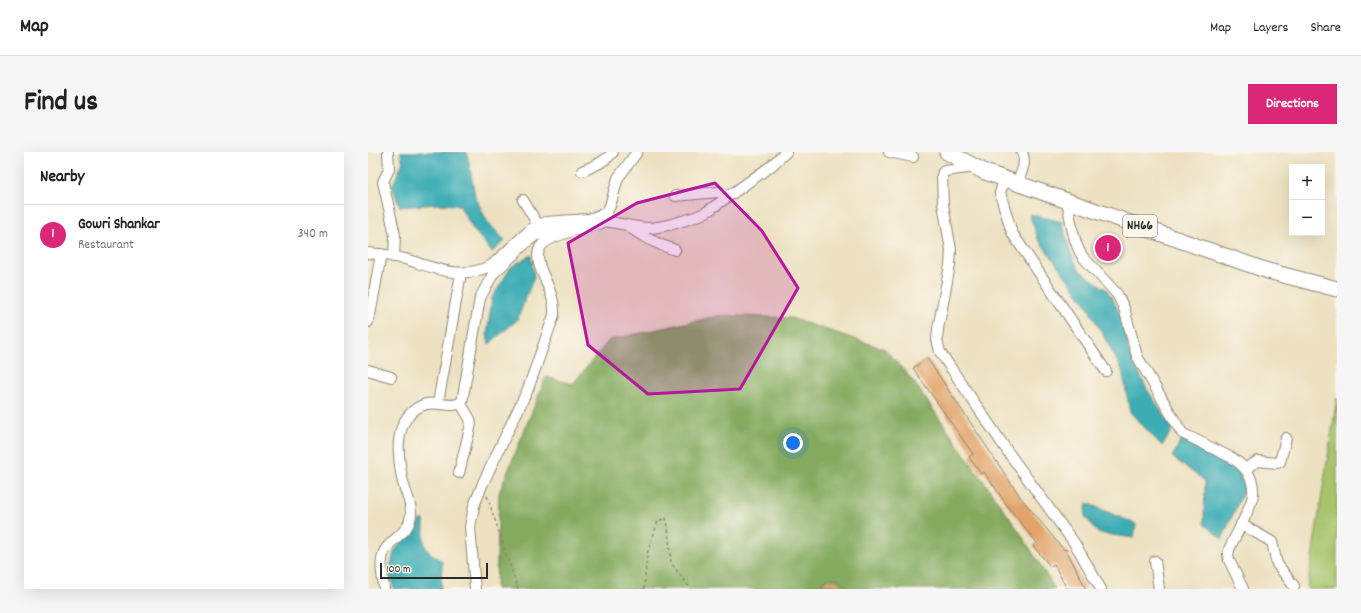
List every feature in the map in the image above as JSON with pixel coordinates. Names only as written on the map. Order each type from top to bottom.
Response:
[{"type":"highway","name":"NH66","points":[[947,152],[985,172],[1067,201],[1268,271],[1337,289]]},
{"type":"street","points":[[388,152],[388,169],[383,182],[396,235],[394,257]]},
{"type":"street","points":[[582,171],[600,164],[613,152]]},
{"type":"street","points":[[475,589],[470,527],[474,506],[483,483],[528,389],[554,315],[554,302],[540,269],[538,260],[539,249],[541,245],[555,237],[600,224],[610,206],[618,178],[636,152]]},
{"type":"street","points":[[368,253],[394,257],[450,272],[461,273],[480,270],[492,265],[531,229],[546,222],[605,217],[626,225],[653,228],[700,216],[771,166],[786,152]]},
{"type":"street","points":[[889,152],[913,157]]},
{"type":"street","points":[[1022,152],[1024,165],[1000,193],[1012,233],[1106,371]]},
{"type":"street","points":[[975,167],[946,171],[943,172],[942,175],[943,204],[951,250],[950,265],[938,329],[938,345],[940,352],[1008,452],[1075,544],[1102,589]]},
{"type":"street","points":[[675,196],[722,192],[728,196]]},
{"type":"street","points":[[523,200],[538,225]]},
{"type":"street","points":[[1067,201],[1074,236],[1079,250],[1082,256],[1117,294],[1124,308],[1137,356],[1182,433],[1232,458],[1246,468],[1251,482],[1253,493],[1252,498],[1230,547],[1228,557],[1243,589]]},
{"type":"street","points":[[626,225],[640,235],[674,250]]},
{"type":"street","points":[[461,404],[464,398],[480,298],[493,274],[535,236],[552,230],[589,227]]},
{"type":"street","points":[[368,322],[381,254]]},
{"type":"street","points":[[438,403],[461,273]]},
{"type":"street","points":[[368,370],[391,377]]},
{"type":"street","points":[[384,589],[382,561],[384,553],[408,526],[410,520],[410,502],[402,479],[398,444],[404,424],[412,412],[424,405],[432,403],[461,404]]},
{"type":"street","points":[[459,473],[471,424],[470,419],[461,404]]},
{"type":"street","points":[[1246,468],[1258,461],[1280,462],[1286,438]]},
{"type":"street","points":[[1241,524],[1271,541],[1277,564],[1294,586]]},
{"type":"street","points":[[1155,561],[1159,589]]},
{"type":"path","points":[[483,483],[518,589]]},
{"type":"path","points":[[644,589],[647,554],[658,521],[666,518],[671,563],[691,589]]},
{"type":"highlighted area","points":[[715,183],[762,231],[798,288],[740,389],[648,394],[588,345],[568,243],[637,203]]},
{"type":"green space","points":[[721,315],[791,318],[885,349],[913,381],[1021,534],[1055,589],[496,589],[499,493],[546,377],[573,384],[609,340]]},
{"type":"green space","points":[[1337,398],[1337,589],[1307,589]]},
{"type":"water","points":[[400,152],[467,152],[475,196],[487,221],[505,241],[492,252],[473,229],[459,205],[438,204],[400,207],[392,186],[403,162]]},
{"type":"water","points":[[1030,214],[1062,222],[1070,251],[1079,270],[1107,290],[1114,302],[1124,324],[1129,354],[1148,391],[1173,429],[1162,446],[1130,412],[1122,370],[1086,304],[1038,239]]},
{"type":"water","points":[[531,255],[534,277],[517,320],[489,344],[487,335],[492,298],[511,267]]},
{"type":"water","points":[[1182,439],[1224,459],[1236,467],[1245,487],[1222,539],[1204,524],[1205,481],[1172,457]]},
{"type":"water","points":[[1087,503],[1136,524],[1134,538],[1098,533],[1085,516]]},
{"type":"water","points":[[420,520],[424,520],[424,540],[427,549],[442,561],[441,589],[394,589],[389,572],[394,552],[407,534],[414,531]]},
{"type":"building","points":[[927,358],[1021,498],[1064,550],[1066,549],[1086,589],[1067,589],[1054,564],[1051,567],[1033,546],[1037,543],[1009,508],[984,472],[981,474],[969,457],[973,454],[913,368]]},
{"type":"building","points":[[827,581],[836,581],[845,589],[820,589]]},
{"type":"place","name":"Gowri Shankar","points":[[1108,248]]}]
